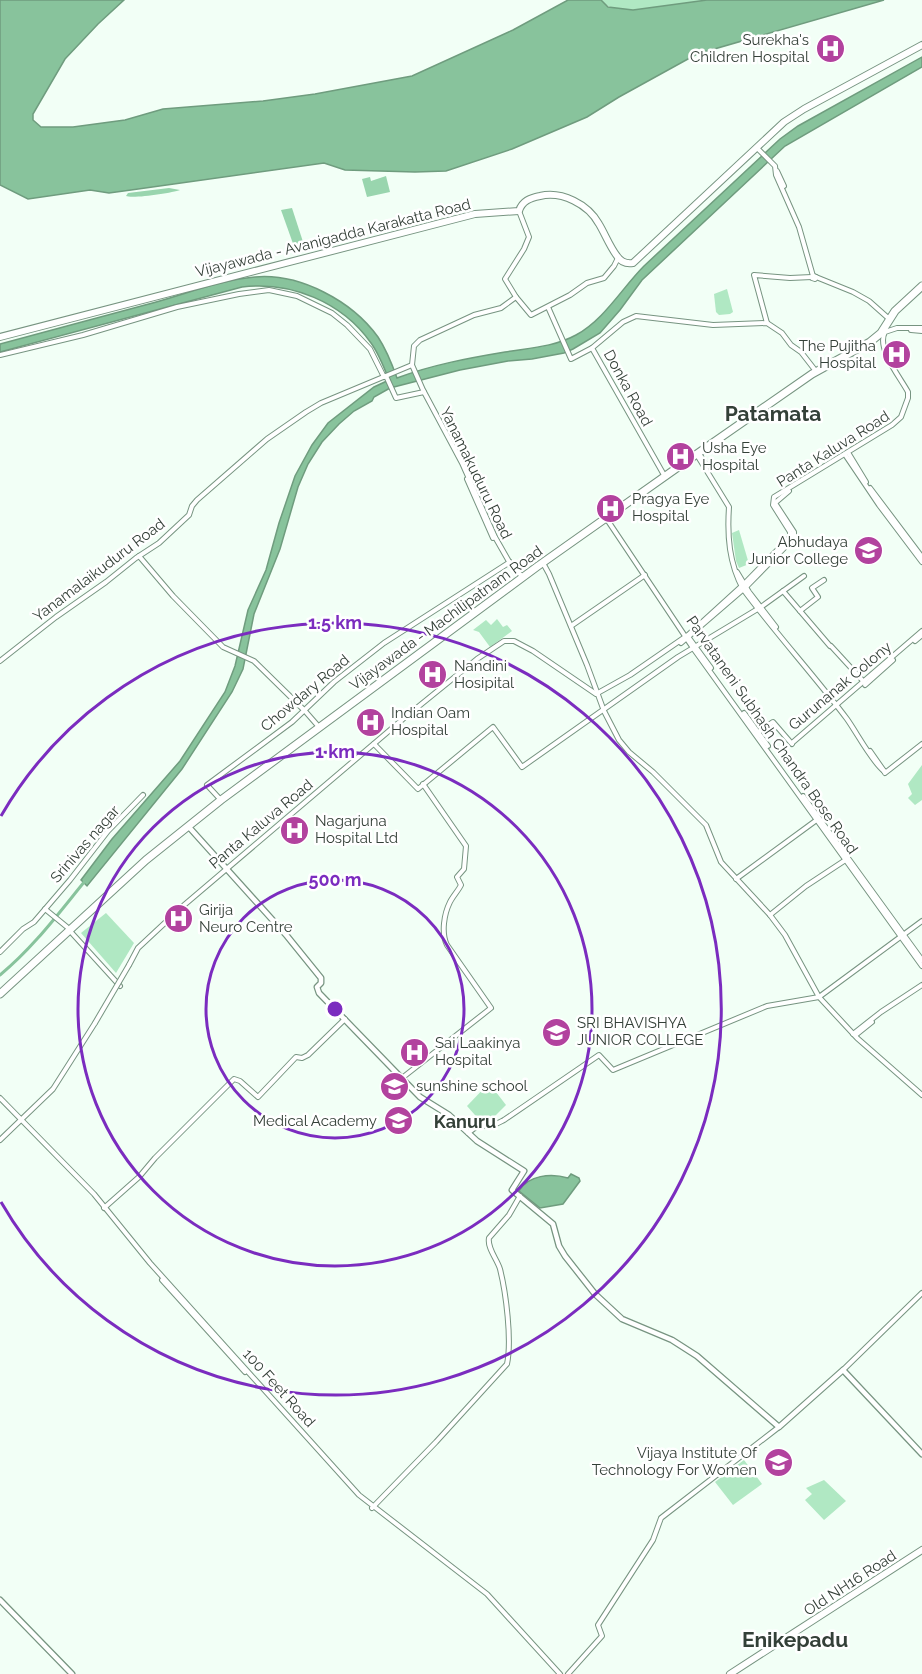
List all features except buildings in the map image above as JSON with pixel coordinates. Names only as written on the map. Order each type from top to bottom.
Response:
[{"type":"highway","name":"Vijayawada - Machilipatnam Road","points":[[474,613],[674,468],[812,374],[859,349],[884,329],[905,299],[922,284]]},
{"type":"highway","name":"Vijayawada - Machilipatnam Road","points":[[607,517],[815,370],[865,342],[877,331],[884,329]]},
{"type":"highway","name":"Vijayawada - Machilipatnam Road","points":[[0,989],[219,798],[573,541]]},
{"type":"highway","name":"Vijayawada - Machilipatnam Road","points":[[187,825],[318,727]]},
{"type":"highway","name":"Vijayawada - Machilipatnam Road","points":[[0,994],[68,929]]},
{"type":"main road","points":[[519,212],[524,202],[531,198],[545,195],[568,199],[593,214],[618,258],[633,264],[759,150],[784,122],[922,45]]},
{"type":"main road","name":"Vijayawada - Avanigadda Karakatta Road","points":[[0,337],[475,214],[519,212]]},
{"type":"main road","points":[[187,825],[321,978],[321,983],[317,987],[319,993],[420,1097],[449,1115],[467,1134],[524,1171],[512,1190],[545,1216],[555,1228],[565,1256],[596,1294],[622,1319],[672,1340],[697,1356],[779,1427],[842,1371],[922,1456]]},
{"type":"main road","name":"Old NH16 Road","points":[[733,1674],[922,1551]]},
{"type":"main road","points":[[0,1600],[72,1674]]},
{"type":"street","points":[[759,150],[776,171],[799,227],[814,277]]},
{"type":"street","points":[[519,212],[529,237],[505,279],[531,315],[587,283],[604,278],[609,274],[618,258]]},
{"type":"street","points":[[815,370],[801,352],[790,345],[782,333],[767,323],[754,275],[814,277],[861,298],[884,329],[922,330]]},
{"type":"street","points":[[0,355],[83,335],[177,307],[269,290],[297,296],[332,313],[347,325],[370,349],[396,399],[423,390]]},
{"type":"street","points":[[412,365],[414,346],[420,340],[474,315],[501,308],[516,297]]},
{"type":"street","points":[[548,307],[571,359],[592,348]]},
{"type":"street","name":"Donka Road","points":[[664,475],[592,348],[623,322],[636,316],[713,325],[767,323]]},
{"type":"street","name":"Panta Kaluva Road","points":[[0,1140],[53,1089],[138,948],[227,870],[489,651],[507,640],[514,641],[531,650],[591,695],[598,694],[624,681],[688,637],[744,587],[795,535],[776,505],[776,501],[807,479],[899,423],[903,417],[910,391],[885,347],[884,329]]},
{"type":"street","name":"Panta Kaluva Road","points":[[744,587],[791,535],[775,511],[772,504],[774,497],[877,435],[901,417],[908,392],[884,351],[884,329]]},
{"type":"street","name":"Yanamakuduru Road","points":[[412,365],[470,480],[495,537],[510,563],[522,576]]},
{"type":"street","name":"Yanamalaikuduru Road","points":[[0,661],[162,540],[189,515],[195,502],[282,428],[321,403],[412,365]]},
{"type":"street","points":[[698,453],[731,506],[729,519],[734,565],[744,587],[838,706],[877,764],[885,773],[922,744]]},
{"type":"street","points":[[847,455],[922,557]]},
{"type":"street","name":"Parvataneni Subhash Chandra Bose Road","points":[[607,517],[695,647],[922,966]]},
{"type":"street","points":[[919,552],[922,562]]},
{"type":"street","points":[[139,556],[197,622],[226,650],[248,659],[263,669],[318,727]]},
{"type":"street","name":"Chowdary Road","points":[[219,798],[207,785],[305,711],[334,682],[384,643],[510,563]]},
{"type":"street","points":[[543,563],[571,626],[604,711],[619,740],[706,825],[721,862],[770,915],[785,935],[819,997],[854,1035],[922,1095]]},
{"type":"street","points":[[571,626],[646,575]]},
{"type":"street","points":[[375,745],[418,789],[493,727],[522,768],[695,647],[760,609],[805,577]]},
{"type":"street","points":[[801,610],[818,597],[812,588],[824,580]]},
{"type":"street","points":[[785,592],[816,626],[815,629],[864,682]]},
{"type":"street","name":"Gurunanak Colony","points":[[757,733],[773,722],[790,744],[792,743],[922,633]]},
{"type":"street","name":"Gurunanak Colony","points":[[838,706],[883,668]]},
{"type":"street","points":[[402,1078],[491,1008],[445,942],[444,927],[450,903],[460,887],[456,877],[464,869],[466,846],[423,784]]},
{"type":"street","name":"Srinivas nagar","points":[[0,952],[23,928],[47,910],[108,831],[143,795]]},
{"type":"street","points":[[736,879],[818,819]]},
{"type":"street","points":[[770,915],[806,886],[848,859]]},
{"type":"street","points":[[47,910],[68,929],[120,986]]},
{"type":"street","points":[[467,1134],[480,1125],[493,1126],[504,1120],[599,1054],[613,1070],[767,1006],[819,997],[922,921]]},
{"type":"street","points":[[902,936],[922,960]]},
{"type":"street","points":[[854,1035],[882,1012],[922,986]]},
{"type":"street","points":[[105,1208],[139,1177],[153,1159],[234,1080],[240,1081],[258,1097],[296,1057],[302,1058],[308,1055],[345,1019]]},
{"type":"street","name":"100 Feet Road","points":[[0,1099],[76,1174],[155,1268],[359,1495],[372,1508],[487,1594],[559,1674]]},
{"type":"street","points":[[372,1508],[507,1364],[507,1317],[504,1294],[496,1258],[488,1242],[509,1215],[520,1196]]},
{"type":"street","points":[[842,1371],[922,1293]]},
{"type":"street","points":[[568,1674],[602,1636],[598,1625],[655,1536],[661,1518],[779,1427]]},
{"type":"shaded area","points":[[0,0],[124,0],[65,59],[33,114],[33,120],[41,127],[73,127],[125,120],[163,109],[263,101],[412,76],[513,30],[568,0],[601,0],[608,7],[633,10],[707,0],[884,0],[697,54],[587,117],[512,149],[446,171],[345,170],[324,163],[109,193],[90,190],[28,199],[0,185]]},
{"type":"shaded area","points":[[601,0],[707,0],[635,10],[609,6]]},
{"type":"shaded area","points":[[922,57],[922,67],[785,146],[642,280],[600,333],[564,353],[460,370],[390,388],[354,411],[339,424],[322,442],[308,464],[298,487],[280,549],[254,614],[243,669],[232,692],[182,769],[87,886],[81,880],[112,839],[180,761],[225,692],[235,666],[248,610],[266,570],[295,476],[312,445],[328,423],[374,387],[389,380],[371,343],[346,316],[314,297],[279,287],[242,287],[0,352],[0,344],[213,285],[255,277],[290,280],[324,292],[340,301],[367,324],[378,337],[397,378],[450,362],[559,342],[576,335],[595,321],[644,266],[780,139],[798,126]]},
{"type":"shaded area","points":[[386,176],[390,192],[367,197],[362,179],[370,177],[371,181]]},
{"type":"shaded area","points":[[169,188],[180,190],[144,196],[126,196],[128,193]]},
{"type":"shaded area","points":[[292,208],[305,248],[296,252],[281,210]]},
{"type":"shaded area","points":[[727,289],[733,312],[719,315],[716,312],[714,294]]},
{"type":"shaded area","points":[[739,530],[749,564],[739,568],[732,533]]},
{"type":"shaded area","points":[[497,619],[503,627],[507,625],[512,631],[490,647],[479,632],[473,630],[486,620],[491,625]]},
{"type":"shaded area","points":[[922,765],[922,800],[915,805],[908,798],[912,794],[908,784]]},
{"type":"shaded area","points":[[106,913],[134,943],[116,973],[81,933]]},
{"type":"shaded area","points":[[489,1083],[506,1105],[488,1123],[482,1123],[467,1106]]},
{"type":"shaded area","points":[[571,1174],[580,1181],[563,1204],[540,1208],[519,1191],[528,1182],[540,1177],[568,1178]]},
{"type":"shaded area","points":[[744,1460],[762,1484],[733,1505],[715,1482]]},
{"type":"shaded area","points":[[824,1480],[846,1501],[824,1520],[805,1500],[812,1494],[806,1488]]},
{"type":"waterway","points":[[0,975],[34,942],[85,881]]},
{"type":"place","name":"Surekha's Children Hospital","points":[[830,49]]},
{"type":"place","name":"The Pujitha Hospital","points":[[897,355]]},
{"type":"place","name":"Usha Eye Hospital","points":[[681,457]]},
{"type":"place","name":"Pragya Eye Hospital","points":[[611,508]]},
{"type":"place","name":"Abhudaya Junior College","points":[[869,551]]},
{"type":"place","name":"Nandini Hosipital","points":[[433,675]]},
{"type":"place","name":"Indian Oam Hospital","points":[[370,722]]},
{"type":"place","name":"Nagarjuna Hospital Ltd","points":[[294,830]]},
{"type":"place","name":"Girija Neuro Centre","points":[[178,919]]},
{"type":"place","name":"SRI BHAVISHYA JUNIOR COLLEGE","points":[[556,1032]]},
{"type":"place","name":"Sai Laakinya Hospital","points":[[414,1052]]},
{"type":"place","name":"sunshine school","points":[[395,1086]]},
{"type":"place","name":"Medical Academy","points":[[398,1121]]},
{"type":"place","name":"Vijaya Institute Of Technology For Women","points":[[778,1462]]},
{"type":"district","name":"Patamata","points":[[773,414]]},
{"type":"district","name":"Kanuru","points":[[465,1122]]},
{"type":"district","name":"Enikepadu","points":[[795,1640]]}]
